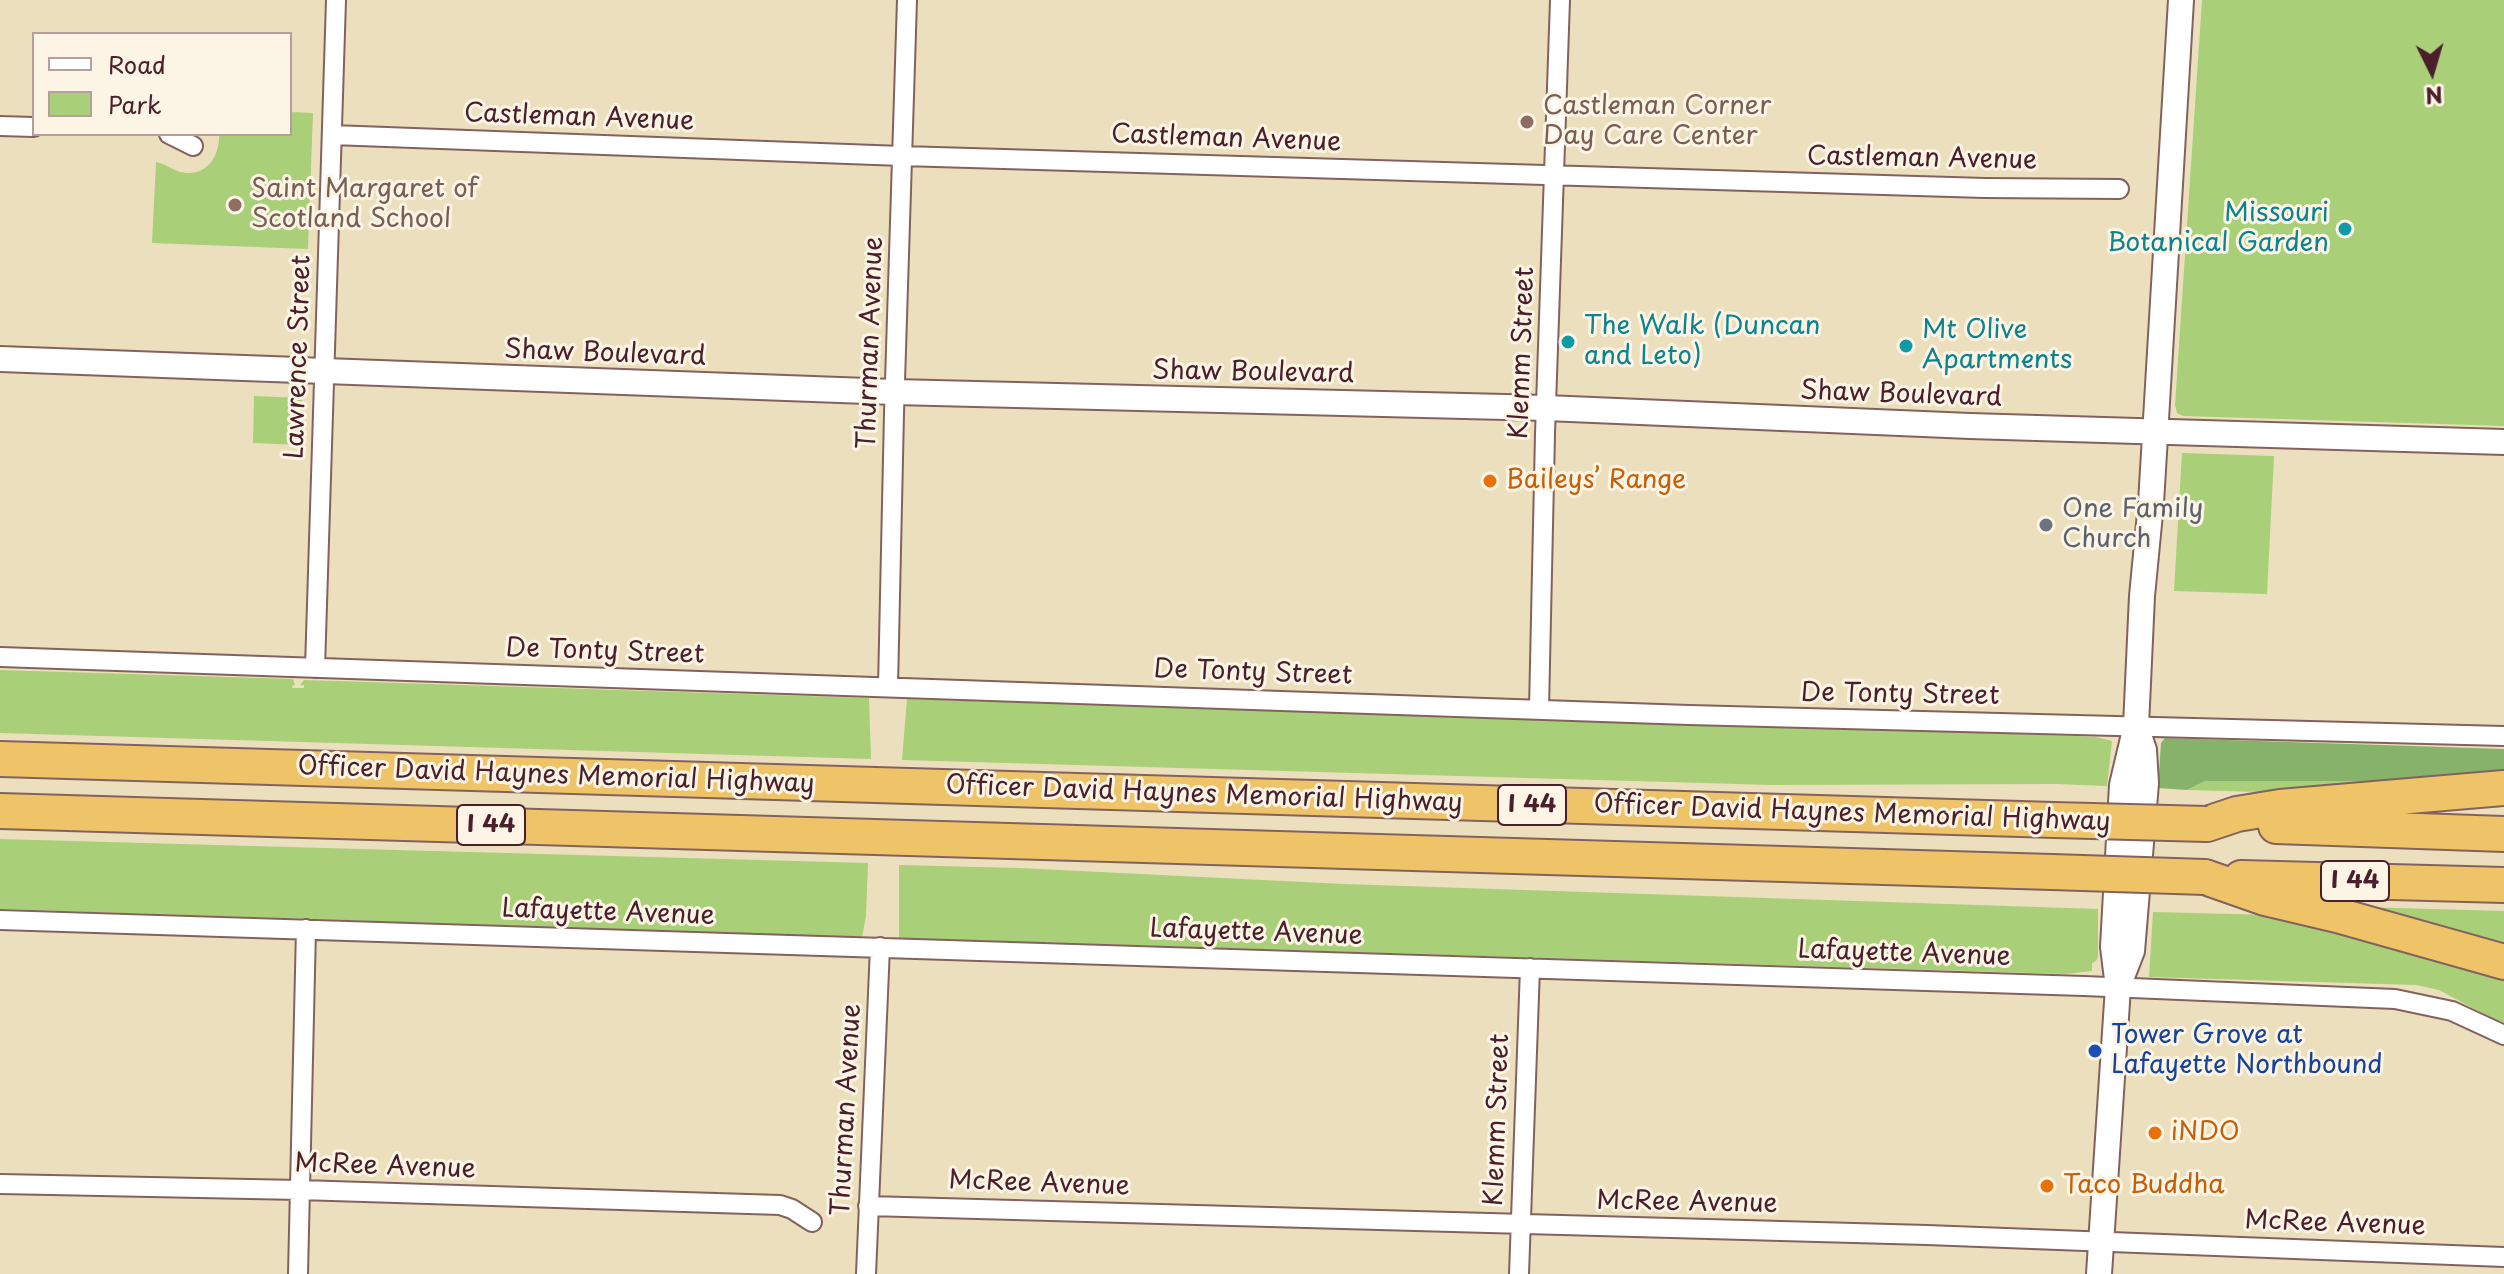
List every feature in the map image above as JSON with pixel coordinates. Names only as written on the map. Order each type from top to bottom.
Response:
[{"type":"highway","name":"Officer David Haynes Memorial Highway","points":[[0,759],[2504,834]]},
{"type":"highway","points":[[2207,824],[2237,814],[2280,807],[2504,788]]},
{"type":"highway","name":"Officer David Haynes Memorial Highway","points":[[0,811],[2504,885]]},
{"type":"highway","points":[[2205,877],[2265,898],[2504,962]]},
{"type":"street","name":"Lawrence Street","points":[[315,668],[336,0]]},
{"type":"street","name":"Thurman Avenue","points":[[888,687],[907,0]]},
{"type":"street","name":"Klemm Street","points":[[1539,709],[1560,0]]},
{"type":"street","points":[[2099,1274],[2118,987],[2113,947],[2122,785],[2136,726],[2181,0]]},
{"type":"street","points":[[0,126],[32,127]]},
{"type":"street","name":"Castleman Avenue","points":[[332,135],[902,156],[1985,188],[2119,189]]},
{"type":"street","points":[[173,136],[193,146]]},
{"type":"street","name":"Shaw Boulevard","points":[[0,359],[894,392],[1546,408],[1970,426],[2504,442]]},
{"type":"street","name":"De Tonty Street","points":[[0,657],[1705,716],[2504,736]]},
{"type":"street","name":"Lafayette Avenue","points":[[0,920],[2118,987],[2395,999],[2452,1011],[2504,1035]]},
{"type":"street","points":[[298,1274],[306,929]]},
{"type":"street","name":"Thurman Avenue","points":[[866,1274],[880,947]]},
{"type":"street","name":"Klemm Street","points":[[1519,1274],[1530,968]]},
{"type":"street","name":"McRee Avenue","points":[[0,1184],[780,1205],[812,1222]]},
{"type":"street","name":"McRee Avenue","points":[[868,1206],[2101,1241],[2504,1257]]},
{"type":"green space","name":"Missouri Botanical Garden","points":[[2202,0],[2504,0],[2504,426],[2183,416],[2177,413],[2175,405]]},
{"type":"green space","points":[[292,112],[313,113],[308,249],[152,243],[156,162],[180,172],[197,172],[210,164],[219,136],[292,136]]},
{"type":"green space","points":[[254,396],[302,398],[300,445],[253,443]]},
{"type":"green space","points":[[2182,453],[2274,456],[2267,594],[2174,591]]},
{"type":"green space","points":[[0,670],[293,679],[295,685],[292,688],[304,688],[300,685],[304,680],[869,698],[871,759],[0,733]]},
{"type":"green space","points":[[907,699],[2075,736],[2112,741],[2107,786],[1771,785],[902,760]]},
{"type":"green space","points":[[2165,738],[2504,749],[2504,778],[2425,788],[2375,781],[2205,781],[2187,790],[2158,788],[2161,743]]},
{"type":"green space","points":[[2205,781],[2375,781],[2425,788],[2332,794],[2187,790]]},
{"type":"green space","points":[[0,839],[868,863],[866,916],[862,937],[0,909]]},
{"type":"green space","points":[[899,865],[1344,884],[2098,909],[2098,957],[2092,963],[2092,971],[2065,974],[899,938]]},
{"type":"green space","points":[[2362,907],[2504,911],[2504,948]]},
{"type":"green space","points":[[2153,912],[2272,915],[2469,967],[2504,979],[2504,1023],[2439,990],[2416,985],[2149,977]]},
{"type":"place","name":"Castleman Corner Day Care Center","points":[[1527,122]]},
{"type":"place","name":"Saint Margaret of Scotland School","points":[[235,205]]},
{"type":"place","name":"Missouri Botanical Garden","points":[[2345,229]]},
{"type":"place","name":"The Walk (Duncan and Leto)","points":[[1568,342]]},
{"type":"place","name":"Mt Olive Apartments","points":[[1906,346]]},
{"type":"place","name":"Baileys’ Range","points":[[1490,481]]},
{"type":"place","name":"One Family Church","points":[[2046,525]]},
{"type":"place","name":"Tower Grove at Lafayette Northbound","points":[[2095,1051]]},
{"type":"place","name":"iNDO","points":[[2155,1133]]},
{"type":"place","name":"Taco Buddha","points":[[2047,1186]]}]
